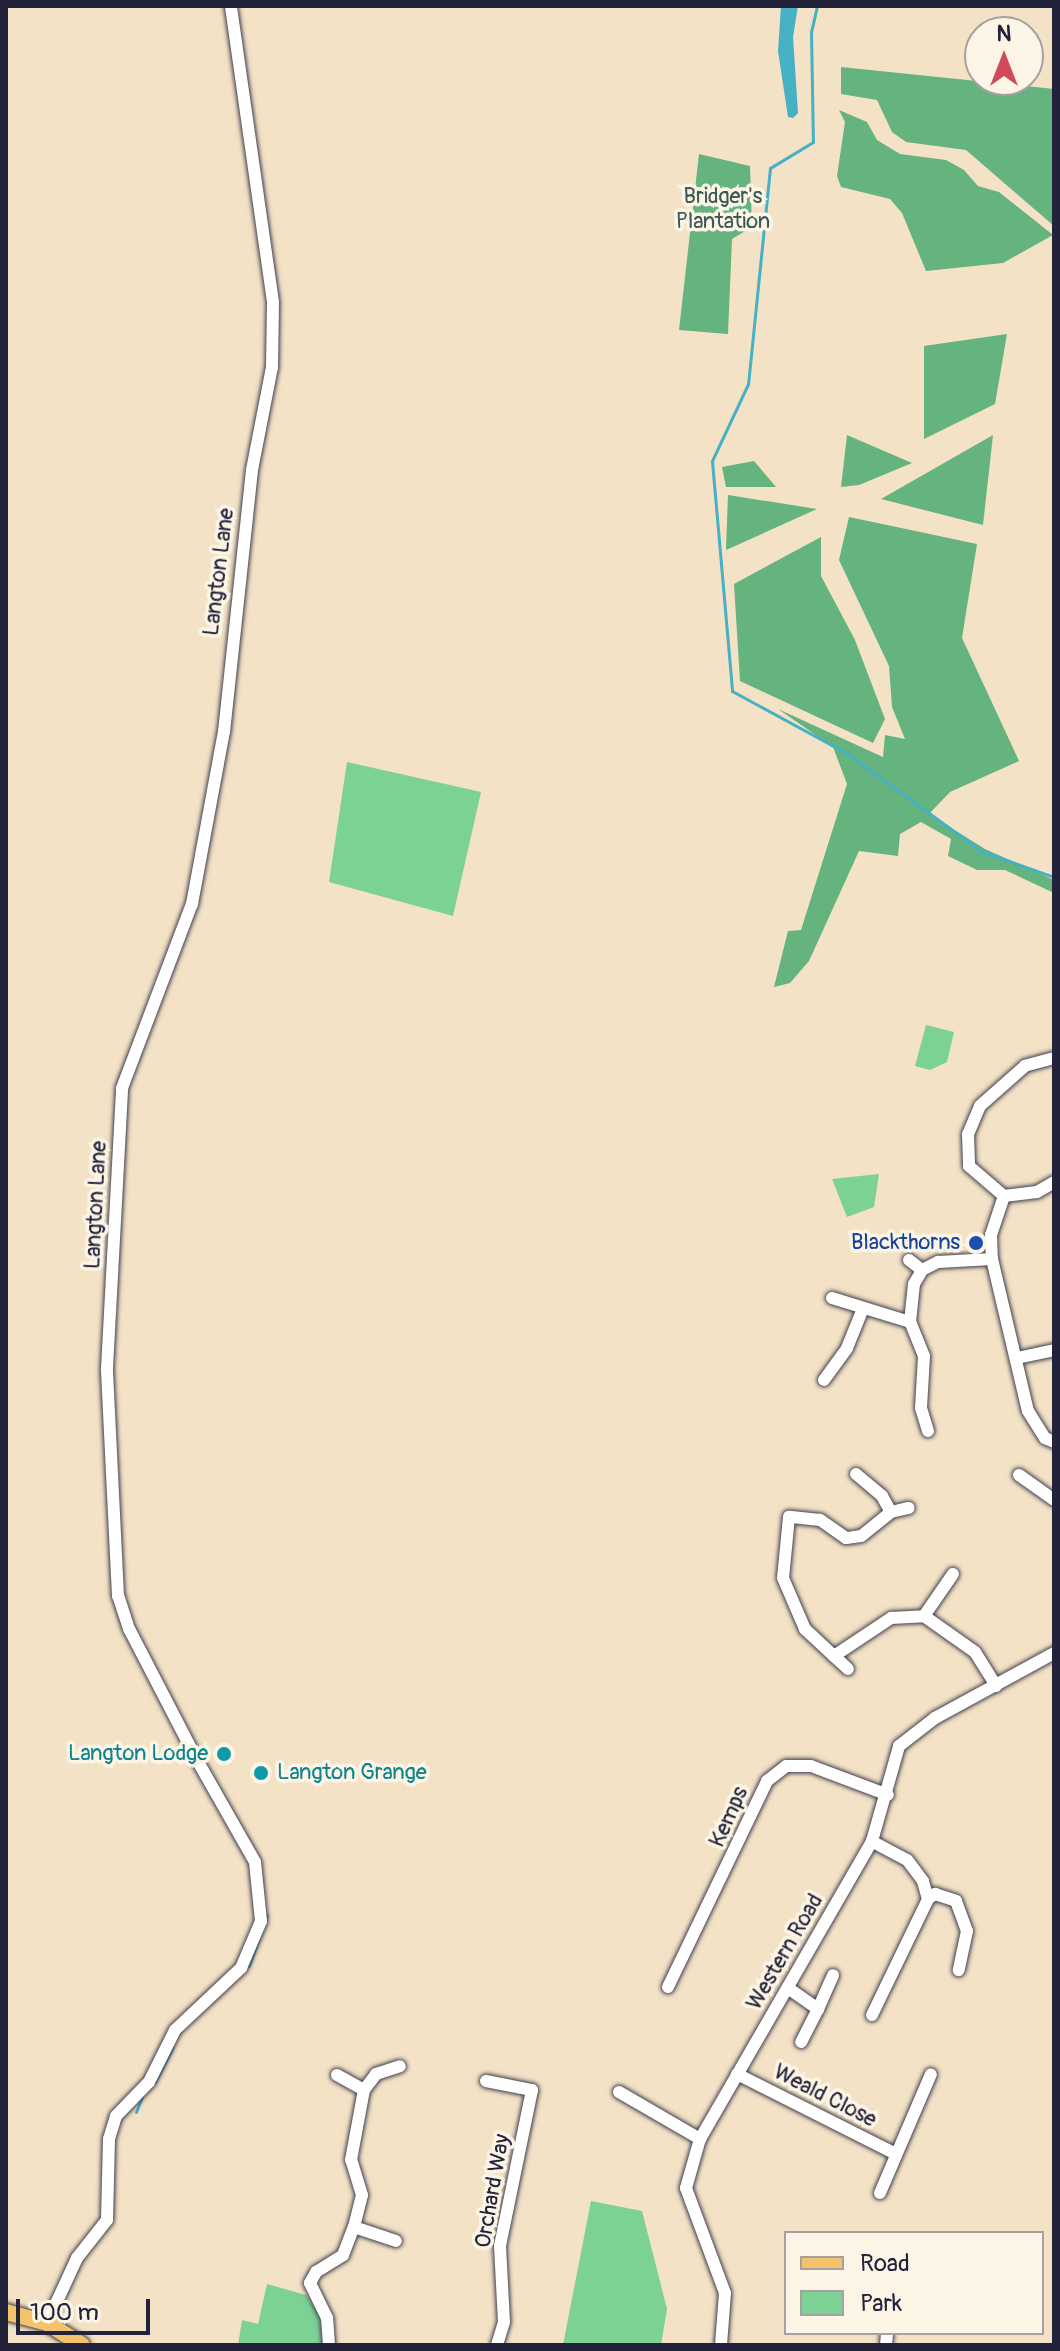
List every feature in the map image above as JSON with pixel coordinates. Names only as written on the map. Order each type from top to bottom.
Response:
[{"type":"main road","points":[[6,2312],[47,2323],[82,2345]]},
{"type":"street","name":"Langton Lane","points":[[47,2323],[77,2258],[107,2220],[109,2139],[116,2116],[149,2082],[175,2030],[241,1968],[261,1921],[255,1862],[129,1629],[118,1596],[107,1368],[122,1088],[192,904],[224,732],[252,470],[272,367],[273,302],[231,6]]},
{"type":"street","points":[[1054,1058],[1025,1066],[980,1106],[968,1134],[969,1166],[1004,1196],[1037,1192],[1054,1182]]},
{"type":"street","points":[[1004,1196],[991,1235],[992,1259],[1028,1411],[1045,1438],[1054,1442]]},
{"type":"street","points":[[928,1431],[921,1408],[924,1356],[910,1322],[914,1284],[922,1270],[938,1262],[992,1259]]},
{"type":"street","points":[[909,1260],[922,1270]]},
{"type":"street","points":[[832,1298],[862,1311],[910,1322]]},
{"type":"street","points":[[824,1380],[847,1348],[862,1311]]},
{"type":"street","points":[[1017,1358],[1054,1350]]},
{"type":"street","points":[[1019,1475],[1054,1500]]},
{"type":"street","points":[[856,1478],[882,1496],[891,1512]]},
{"type":"street","points":[[848,1669],[805,1629],[785,1587],[789,1512],[820,1520],[856,1538],[891,1512],[909,1508]]},
{"type":"street","points":[[924,1616],[953,1574]]},
{"type":"street","points":[[834,1656],[891,1618],[924,1616],[975,1652],[996,1686]]},
{"type":"street","name":"Western Road","points":[[721,2345],[725,2293],[686,2188],[700,2139],[872,1841],[888,1795],[899,1746],[935,1718],[1054,1653]]},
{"type":"street","name":"Kemps","points":[[668,1987],[767,1781],[786,1766],[811,1766],[888,1795]]},
{"type":"street","points":[[872,1841],[907,1860],[923,1881],[928,1899]]},
{"type":"street","points":[[872,2015],[928,1899],[935,1894],[956,1901],[967,1931],[959,1970]]},
{"type":"street","points":[[801,2042],[833,1975]]},
{"type":"street","points":[[788,1988],[818,2009]]},
{"type":"street","points":[[329,2345],[327,2318],[310,2283],[316,2272],[343,2255],[354,2227],[362,2195],[351,2160],[364,2090],[376,2074],[400,2066]]},
{"type":"street","name":"Weald Close","points":[[737,2074],[894,2153]]},
{"type":"street","points":[[880,2193],[894,2153],[931,2074]]},
{"type":"street","points":[[337,2075],[364,2090]]},
{"type":"street","name":"Orchard Way","points":[[486,2081],[532,2090],[500,2246],[504,2322],[497,2345]]},
{"type":"street","points":[[619,2092],[700,2139]]},
{"type":"street","points":[[354,2227],[396,2241]]},
{"type":"green space","points":[[841,67],[964,80],[964,96],[1044,96],[1044,88],[1054,89],[1054,226],[966,150],[906,142],[892,132],[877,100],[841,94]]},
{"type":"green space","points":[[839,110],[867,122],[877,140],[900,154],[946,160],[964,170],[978,186],[999,192],[1053,235],[1003,263],[926,271],[902,213],[890,199],[841,187],[837,176],[845,122]]},
{"type":"green space","name":"Bridger's Plantation","points":[[699,154],[750,166],[752,227],[732,239],[728,334],[679,330]]},
{"type":"green space","points":[[1007,334],[995,404],[924,439],[924,346]]},
{"type":"green space","points":[[847,435],[912,463],[859,485],[841,487]]},
{"type":"green space","points":[[993,435],[983,525],[881,499]]},
{"type":"green space","points":[[754,461],[776,487],[726,487],[722,467]]},
{"type":"green space","points":[[728,495],[817,509],[726,550]]},
{"type":"green space","points":[[849,517],[977,544],[962,638],[1019,761],[950,792],[929,814],[985,849],[1054,880],[1054,893],[1005,870],[977,870],[948,856],[951,839],[921,822],[900,834],[898,856],[859,851],[809,961],[790,983],[774,987],[788,931],[801,930],[847,784],[833,747],[778,709],[883,757],[885,735],[905,739],[892,707],[889,666],[839,560]]},
{"type":"green space","points":[[821,537],[821,576],[855,640],[885,719],[873,743],[740,681],[734,584]]},
{"type":"green space","points":[[347,762],[481,792],[453,916],[329,882]]},
{"type":"green space","points":[[926,1025],[954,1032],[947,1062],[930,1070],[915,1066]]},
{"type":"green space","points":[[879,1174],[874,1207],[847,1217],[832,1179]]},
{"type":"green space","points":[[591,2201],[642,2211],[667,2309],[661,2345],[563,2345]]},
{"type":"green space","points":[[267,2284],[306,2295],[320,2315],[322,2345],[238,2345],[242,2320],[258,2324]]},
{"type":"water","points":[[781,6],[798,6],[793,37],[798,113],[793,118],[788,117],[778,51]]},
{"type":"waterway","points":[[817,6],[811,32],[813,142],[770,168],[748,384],[712,461],[732,691],[848,754],[981,851],[1054,877]]},
{"type":"waterway","points":[[249,1966],[267,1915]]},
{"type":"waterway","points":[[155,2082],[173,2047]]},
{"type":"waterway","points":[[136,2112],[142,2097]]},
{"type":"place","name":"Blackthorns","points":[[976,1243]]},
{"type":"place","name":"Langton Lodge","points":[[224,1754]]},
{"type":"place","name":"Langton Grange","points":[[261,1773]]}]
